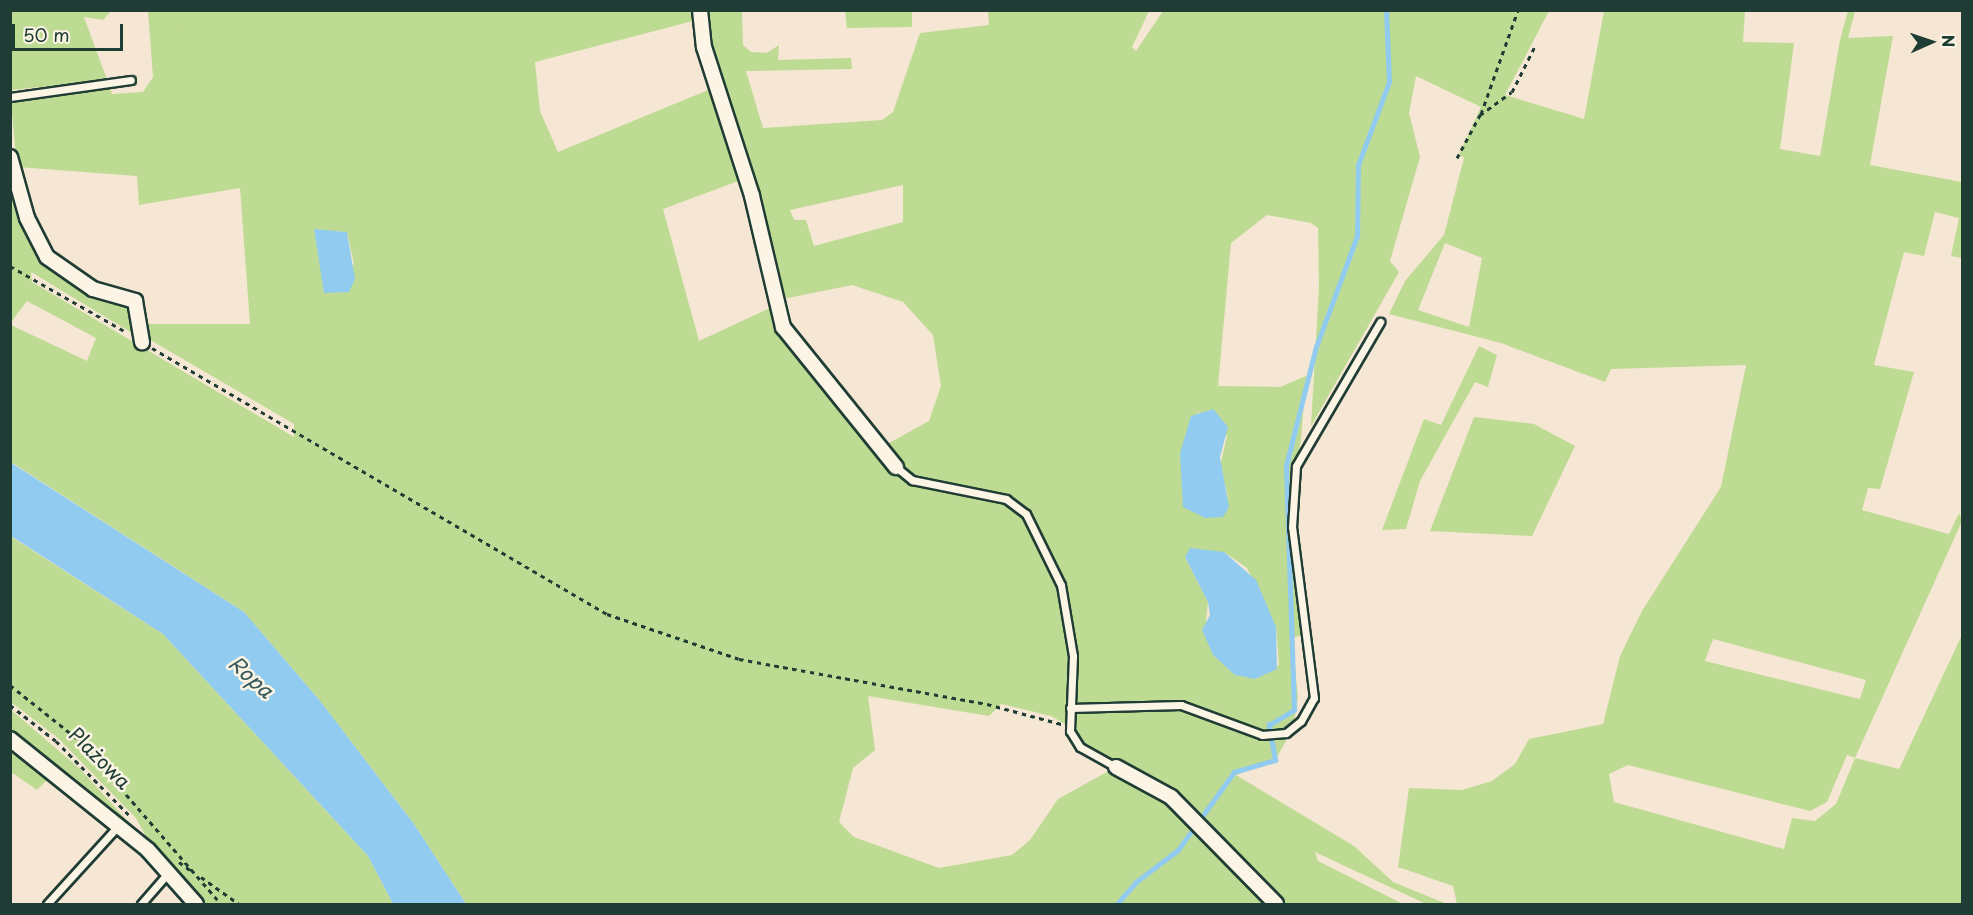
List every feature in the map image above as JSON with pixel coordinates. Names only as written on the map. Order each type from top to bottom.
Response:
[{"type":"street","points":[[700,10],[704,47],[753,196],[783,327],[896,466]]},
{"type":"street","points":[[10,157],[27,218],[47,257],[93,289],[135,301],[142,342]]},
{"type":"street","name":"Plażowa","points":[[10,739],[118,826],[168,873],[196,904]]},
{"type":"street","points":[[1116,767],[1163,792],[1276,904]]},
{"type":"lane","points":[[10,97],[130,80]]},
{"type":"lane","points":[[1070,708],[1181,705],[1262,735],[1286,733],[1301,722],[1314,698],[1292,527],[1294,475],[1309,435],[1380,322]]},
{"type":"lane","points":[[896,466],[912,480],[1006,500],[1026,514],[1061,585],[1073,656],[1068,726],[1080,747],[1116,767]]},
{"type":"lane","points":[[47,904],[118,826]]},
{"type":"lane","points":[[141,904],[168,873]]},
{"type":"path","points":[[1457,158],[1480,115],[1518,10]]},
{"type":"path","points":[[1480,115],[1507,99],[1535,46]]},
{"type":"path","points":[[10,266],[607,614],[740,659],[987,704],[1068,726]]},
{"type":"path","points":[[10,685],[79,740],[221,904]]},
{"type":"path","name":"Plażowa","points":[[10,705],[56,741],[134,821]]},
{"type":"path","points":[[167,853],[239,904]]},
{"type":"green space","points":[[10,11],[111,11],[103,20],[84,17],[107,80],[11,90]]},
{"type":"green space","points":[[148,11],[697,11],[697,20],[535,62],[540,111],[558,152],[713,88],[741,180],[663,209],[699,341],[770,308],[781,333],[880,448],[929,421],[941,386],[933,335],[903,302],[852,285],[788,298],[782,294],[754,173],[708,44],[705,11],[742,11],[743,45],[751,52],[767,53],[779,45],[778,60],[851,58],[852,69],[746,71],[763,128],[882,120],[893,112],[920,33],[989,25],[988,11],[1149,11],[1132,47],[1136,51],[1163,11],[1549,11],[1505,95],[1584,119],[1604,11],[1745,11],[1743,42],[1794,43],[1780,149],[1820,156],[1840,40],[1848,11],[1855,11],[1848,38],[1893,36],[1870,165],[1962,182],[1962,258],[1951,256],[1959,218],[1935,212],[1924,256],[1904,252],[1874,365],[1914,372],[1880,489],[1868,488],[1862,510],[1949,534],[1959,513],[1962,521],[1855,758],[1899,769],[1962,635],[1962,904],[1457,904],[1453,886],[1398,867],[1409,788],[1462,790],[1492,781],[1515,764],[1529,739],[1603,724],[1620,656],[1642,611],[1721,487],[1746,365],[1611,369],[1605,382],[1501,343],[1389,314],[1405,281],[1444,235],[1464,158],[1459,154],[1481,107],[1416,76],[1409,113],[1420,157],[1390,261],[1399,272],[1311,426],[1319,287],[1318,228],[1311,223],[1267,215],[1231,243],[1218,386],[1280,387],[1306,376],[1301,440],[1287,506],[1302,635],[1292,638],[1298,697],[1293,728],[1276,759],[1236,775],[1354,846],[1393,882],[1447,904],[1426,904],[1315,852],[1318,861],[1403,904],[466,904],[414,824],[321,702],[244,612],[11,462],[11,325],[87,361],[96,338],[27,301],[11,322],[10,182],[25,236],[38,257],[92,293],[132,306],[137,336],[31,272],[32,282],[294,437],[294,424],[147,338],[146,324],[250,324],[240,188],[139,205],[137,176],[17,167],[11,103],[110,88],[112,94],[143,92],[153,77]],"holes":[[[903,185],[903,222],[814,246],[806,220],[794,220],[790,210]],[[332,231],[347,232],[354,264],[324,292],[321,270]],[[1445,243],[1482,258],[1469,327],[1418,310]],[[1197,411],[1227,436],[1220,466],[1229,500]],[[1224,552],[1247,568],[1276,627],[1279,665],[1255,679],[1206,621],[1208,602],[1185,557]],[[1713,639],[1866,680],[1860,699],[1705,661]],[[868,696],[989,716],[1001,704],[1051,716],[1065,724],[1076,743],[1116,767],[1058,799],[1030,840],[1012,855],[939,868],[854,837],[839,822],[853,768],[875,750]],[[1847,755],[1855,758],[1836,804],[1815,821],[1792,818],[1784,849],[1614,802],[1609,774],[1628,765],[1810,811],[1827,802]]]},
{"type":"green space","points":[[845,11],[912,11],[912,27],[847,28]]},
{"type":"green space","points":[[1479,346],[1497,355],[1488,387],[1475,382],[1420,481],[1406,529],[1382,530],[1424,419],[1441,425]]},
{"type":"green space","points":[[1474,417],[1534,424],[1575,446],[1532,536],[1430,531]]},
{"type":"green space","points":[[10,536],[163,634],[368,856],[393,904],[201,904],[150,844],[136,818],[58,738],[11,702]]},
{"type":"green space","points":[[10,709],[80,769],[137,831],[11,734]]},
{"type":"green space","points":[[10,744],[70,795],[48,779],[37,790],[11,772]]},
{"type":"water","points":[[314,229],[347,232],[355,279],[349,292],[324,293]]},
{"type":"water","points":[[1213,409],[1228,427],[1220,457],[1229,507],[1223,517],[1205,518],[1183,507],[1180,453],[1191,416]]},
{"type":"water","name":"Ropa","points":[[10,462],[244,612],[321,702],[414,824],[466,904],[393,904],[368,856],[163,634],[11,536]]},
{"type":"water","points":[[1190,548],[1224,552],[1256,580],[1276,627],[1277,669],[1255,679],[1235,675],[1213,655],[1202,630],[1210,615],[1208,602],[1185,557]]},
{"type":"waterway","points":[[1117,904],[1136,882],[1178,850],[1234,772],[1275,760],[1269,725],[1294,710],[1286,466],[1316,347],[1357,236],[1358,165],[1389,82],[1386,10]]}]
